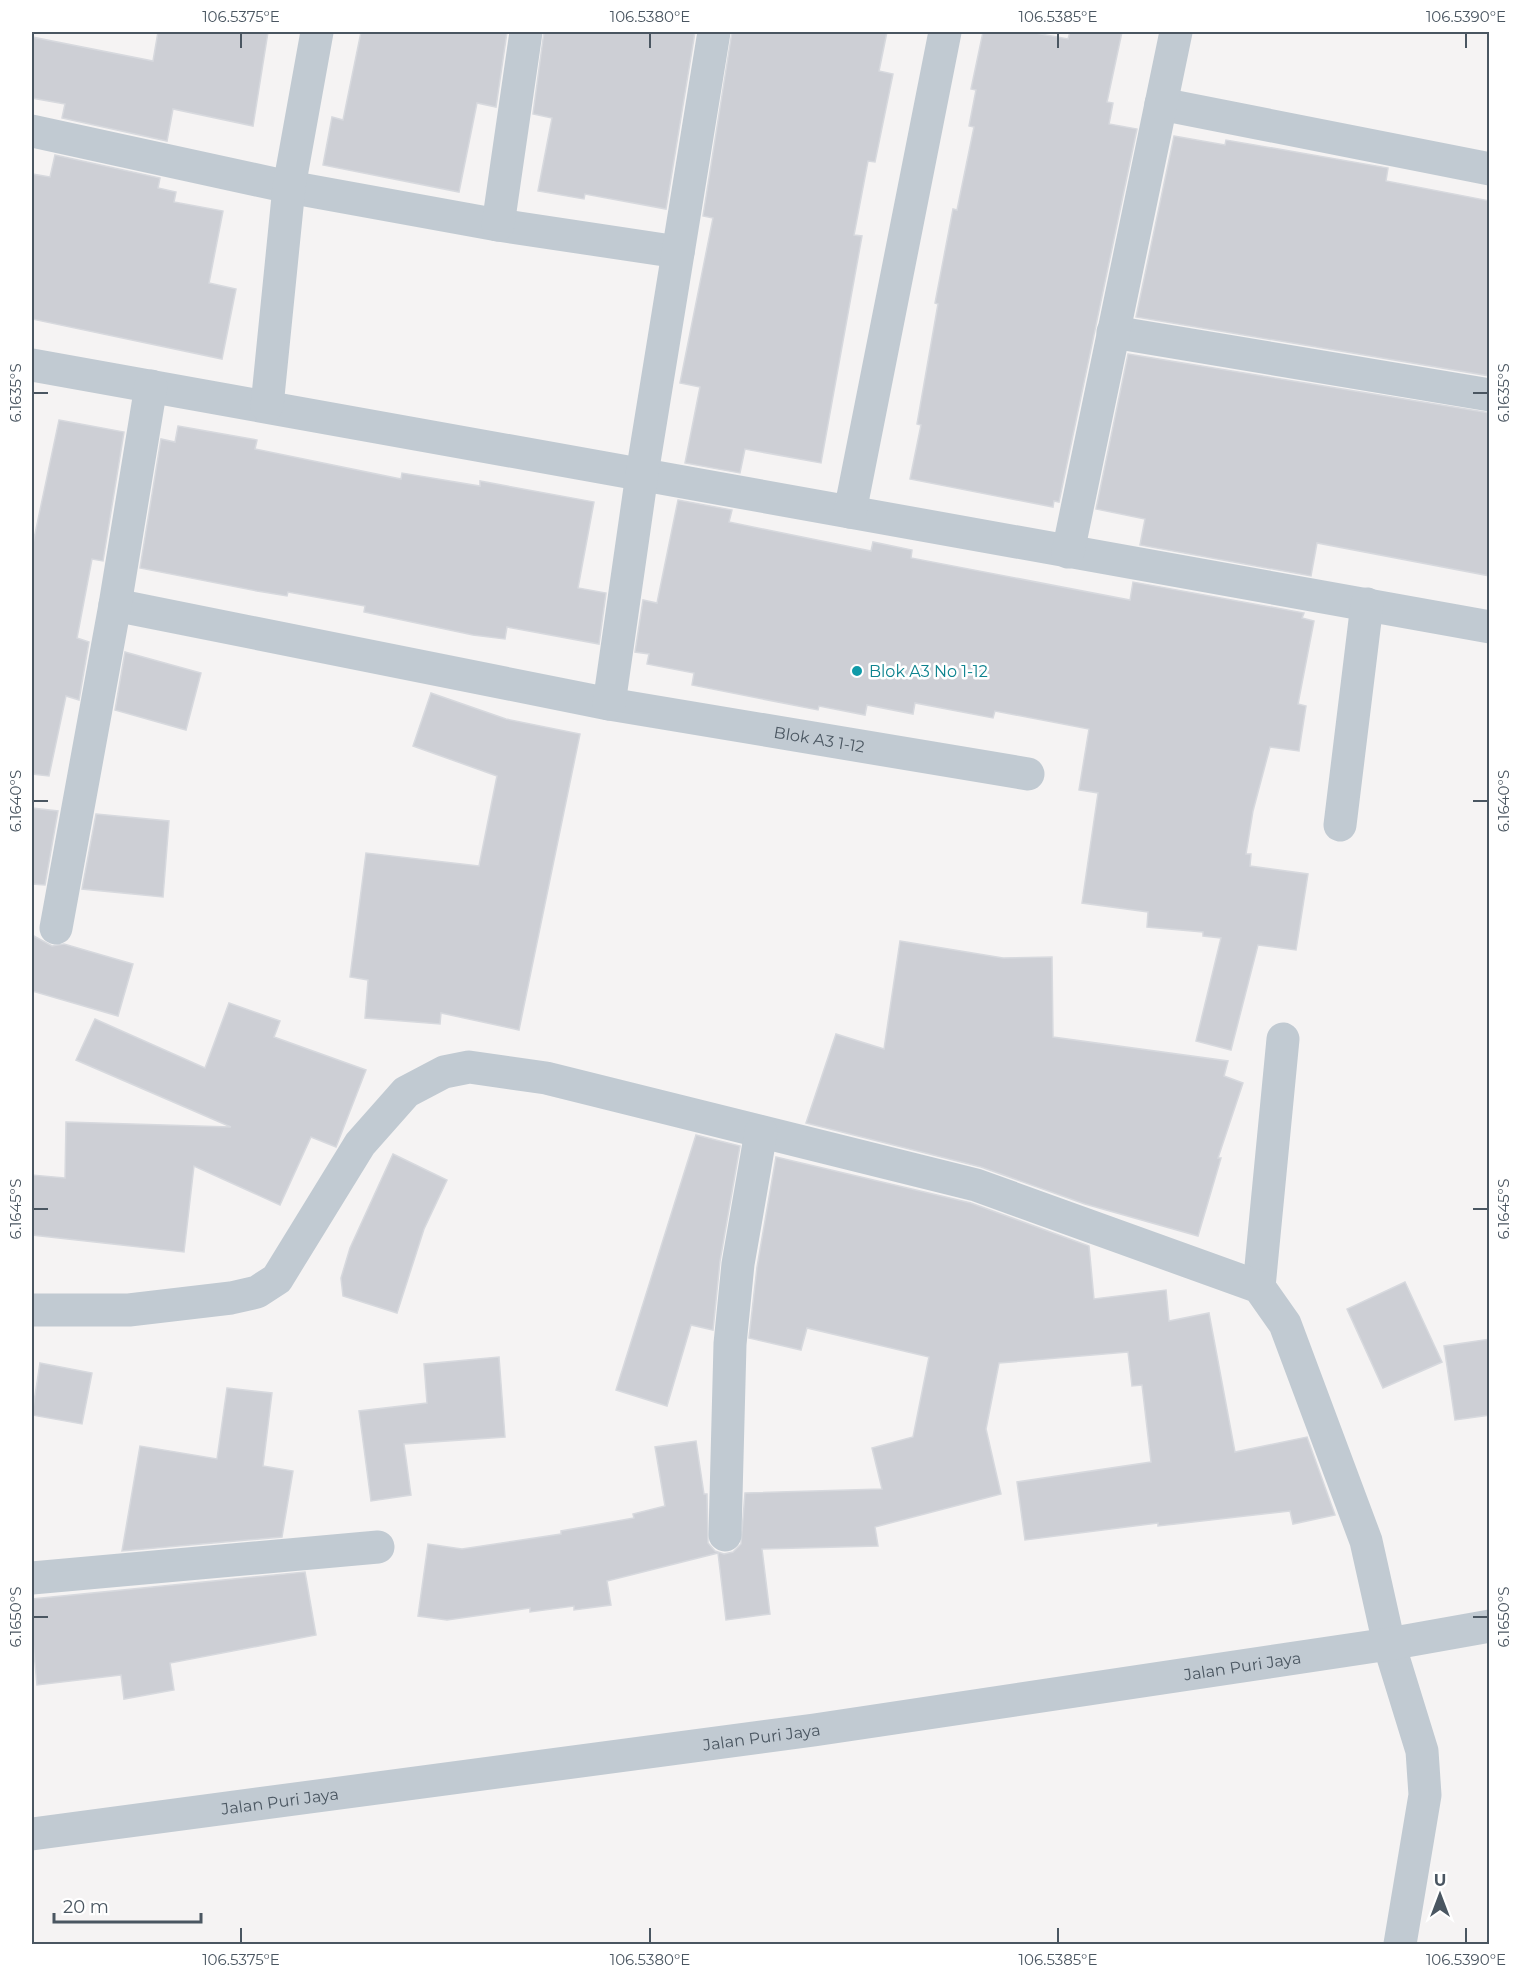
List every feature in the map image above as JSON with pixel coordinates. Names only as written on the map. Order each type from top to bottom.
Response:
[{"type":"street","points":[[267,406],[289,187],[317,32]]},
{"type":"street","points":[[498,225],[526,32]]},
{"type":"street","points":[[609,704],[642,474],[714,32]]},
{"type":"street","points":[[850,512],[945,32]]},
{"type":"street","points":[[1068,552],[1176,32]]},
{"type":"street","points":[[1161,104],[1490,169]]},
{"type":"street","points":[[32,131],[289,187],[498,225],[678,252]]},
{"type":"street","points":[[1113,332],[1490,395]]},
{"type":"street","points":[[32,365],[1490,627]]},
{"type":"street","points":[[56,928],[116,605],[151,386]]},
{"type":"street","points":[[1340,825],[1367,604]]},
{"type":"street","name":"Blok A3 1-12","points":[[116,605],[609,704],[1028,774]]},
{"type":"street","points":[[1260,1287],[1283,1039]]},
{"type":"street","points":[[32,1310],[129,1310],[257,1292],[277,1279],[360,1144],[406,1092],[444,1072],[469,1067],[546,1078],[976,1185],[1260,1287],[1285,1324],[1366,1541],[1389,1644],[1422,1751],[1425,1795],[1401,1944]]},
{"type":"street","points":[[725,1535],[730,1344],[738,1264],[761,1132]]},
{"type":"street","points":[[32,1578],[378,1547]]},
{"type":"street","name":"Jalan Puri Jaya","points":[[32,1833],[814,1730],[1389,1644],[1490,1626]]},
{"type":"building","points":[[158,32],[268,32],[253,126],[173,109],[167,141],[62,118],[65,104],[32,98],[32,37],[153,61]]},
{"type":"building","points":[[361,32],[507,32],[496,107],[477,103],[459,192],[323,165],[332,117],[343,120]]},
{"type":"building","points":[[544,32],[695,32],[666,209],[585,194],[584,199],[538,191],[552,118],[533,114]]},
{"type":"building","points":[[732,32],[887,32],[879,71],[893,74],[875,162],[868,161],[854,235],[862,236],[821,463],[745,449],[740,473],[685,463],[700,387],[680,383],[713,218],[703,216]]},
{"type":"building","points":[[983,32],[1030,32],[1068,39],[1070,32],[1122,32],[1107,102],[1113,103],[1109,124],[1137,129],[1059,502],[1054,501],[1053,507],[910,479],[921,425],[917,424],[938,304],[935,303],[953,209],[957,210],[974,127],[969,126],[976,90],[971,89]]},
{"type":"building","points":[[1174,136],[1225,145],[1226,140],[1388,168],[1386,181],[1490,201],[1490,376],[1136,317]]},
{"type":"building","points":[[55,155],[160,178],[158,188],[176,192],[174,202],[223,211],[209,283],[236,289],[222,359],[32,319],[32,174],[50,177]]},
{"type":"building","points":[[1128,354],[1490,413],[1490,576],[1317,543],[1311,576],[1140,545],[1145,519],[1096,509]]},
{"type":"building","points":[[59,420],[124,432],[103,561],[92,559],[77,638],[89,642],[79,700],[66,696],[49,776],[32,774],[32,548]]},
{"type":"building","points":[[178,426],[257,440],[255,449],[401,479],[402,473],[480,486],[480,481],[594,502],[578,588],[606,593],[599,644],[507,627],[505,639],[473,635],[364,612],[365,606],[288,592],[287,596],[257,591],[140,568],[161,439],[175,442]]},
{"type":"building","points":[[678,500],[732,510],[729,522],[871,551],[873,542],[912,550],[911,558],[1130,600],[1133,582],[1304,613],[1302,618],[1314,621],[1298,704],[1306,706],[1299,751],[1270,747],[1253,811],[1246,854],[1251,854],[1250,866],[1308,874],[1296,950],[1258,945],[1231,1050],[1196,1041],[1221,938],[1203,936],[1203,932],[1147,927],[1148,912],[1082,903],[1098,793],[1079,790],[1089,729],[995,711],[993,718],[915,703],[913,714],[867,705],[865,715],[819,706],[818,710],[692,685],[694,673],[647,664],[649,654],[635,652],[643,600],[657,603]]},
{"type":"building","points":[[125,652],[201,673],[186,730],[115,710]]},
{"type":"building","points":[[431,693],[506,719],[580,734],[519,1030],[441,1013],[440,1024],[365,1018],[368,980],[350,977],[366,853],[479,866],[497,776],[413,746]]},
{"type":"building","points":[[32,808],[58,811],[45,885],[32,884]]},
{"type":"building","points":[[96,814],[169,821],[163,897],[82,889]]},
{"type":"building","points":[[32,935],[52,946],[64,944],[133,964],[118,1016],[32,991]]},
{"type":"building","points":[[900,941],[1003,958],[1052,957],[1053,1037],[1228,1061],[1224,1076],[1243,1083],[1218,1158],[1221,1158],[1198,1236],[1085,1204],[981,1167],[806,1123],[836,1034],[884,1049]]},
{"type":"building","points":[[229,1003],[280,1021],[274,1037],[366,1070],[336,1147],[311,1137],[280,1205],[194,1166],[184,1252],[32,1235],[32,1175],[65,1178],[66,1122],[231,1127],[76,1060],[95,1019],[205,1068]]},
{"type":"building","points":[[696,1135],[740,1146],[720,1261],[713,1330],[691,1325],[667,1406],[616,1390]]},
{"type":"building","points":[[393,1154],[447,1180],[424,1229],[397,1313],[343,1296],[341,1278],[350,1248]]},
{"type":"building","points":[[776,1157],[971,1203],[1089,1246],[1094,1299],[1166,1290],[1169,1321],[1209,1313],[1235,1452],[1307,1437],[1335,1515],[1293,1524],[1290,1511],[1158,1526],[1158,1523],[1025,1540],[1017,1482],[1151,1462],[1142,1385],[1132,1386],[1128,1352],[999,1363],[986,1429],[1001,1494],[875,1527],[878,1546],[762,1549],[770,1614],[726,1620],[718,1553],[607,1581],[611,1605],[574,1610],[574,1606],[530,1612],[530,1608],[447,1620],[418,1616],[428,1544],[462,1549],[561,1534],[561,1531],[634,1518],[633,1514],[665,1506],[655,1447],[696,1441],[704,1494],[707,1494],[708,1543],[715,1551],[724,1554],[733,1552],[741,1544],[745,1493],[882,1489],[872,1448],[913,1437],[929,1357],[807,1328],[801,1350],[749,1338],[757,1267]]},
{"type":"building","points":[[1405,1282],[1442,1362],[1383,1388],[1347,1309]]},
{"type":"building","points":[[1490,1339],[1490,1415],[1455,1420],[1444,1346]]},
{"type":"building","points":[[499,1357],[505,1437],[404,1444],[411,1495],[371,1501],[359,1411],[427,1403],[424,1364]]},
{"type":"building","points":[[40,1363],[92,1373],[82,1424],[32,1415]]},
{"type":"building","points":[[227,1388],[272,1393],[263,1466],[293,1471],[282,1537],[122,1551],[140,1446],[217,1459]]},
{"type":"building","points":[[305,1572],[316,1635],[170,1663],[174,1690],[124,1699],[121,1675],[37,1685],[32,1631],[32,1599]]},
{"type":"place","name":"Blok A3 No 1-12","points":[[857,671]]}]
